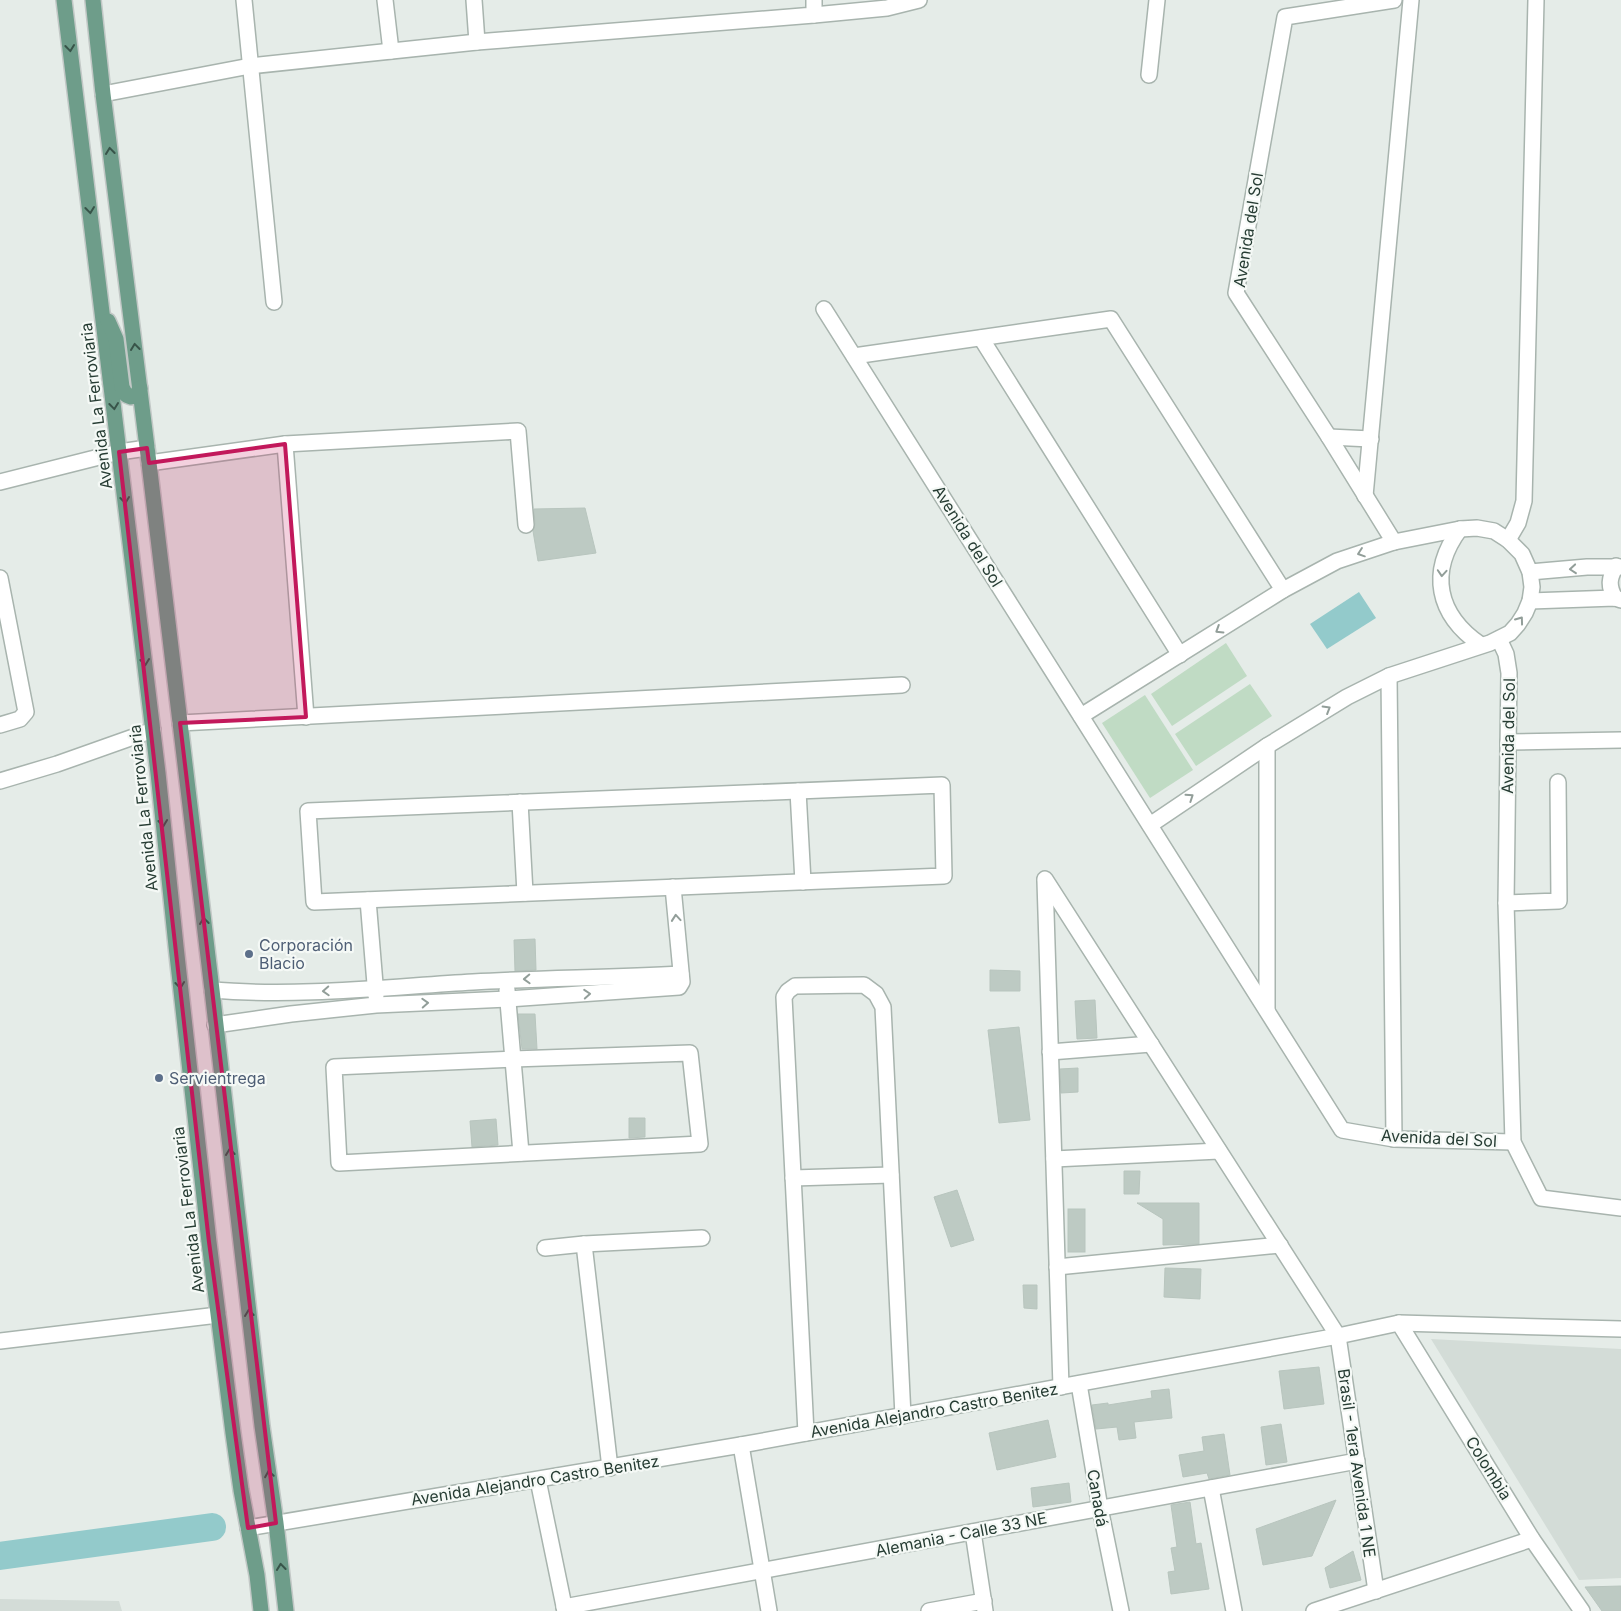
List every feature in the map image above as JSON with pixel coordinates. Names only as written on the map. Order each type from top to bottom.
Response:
[{"type":"main road","name":"Avenida La Ferroviaria","points":[[64,0],[153,730],[218,1315],[234,1442],[261,1611]]},
{"type":"main road","points":[[94,0],[103,94],[212,990],[262,1426],[286,1611]]},
{"type":"main road","points":[[102,314],[110,324],[116,339],[122,387],[126,395],[136,396],[140,388]]},
{"type":"street","points":[[244,0],[274,302]]},
{"type":"street","points":[[385,0],[391,51]]},
{"type":"street","points":[[474,0],[478,42]]},
{"type":"street","points":[[103,94],[250,66],[814,7],[887,8],[919,0]]},
{"type":"street","points":[[1149,75],[1157,0]]},
{"type":"street","name":"Avenida del Sol","points":[[1394,0],[1285,17],[1236,292],[1394,542]]},
{"type":"street","points":[[1365,496],[1411,0]]},
{"type":"street","points":[[1508,540],[1518,523],[1524,501],[1536,0]]},
{"type":"street","name":"Avenida del Sol","points":[[824,309],[1342,1130],[1394,1138],[1513,1142],[1506,903],[1509,673],[1506,654],[1499,639]]},
{"type":"street","points":[[854,356],[1111,319],[1283,590]]},
{"type":"street","points":[[981,338],[1180,655]]},
{"type":"street","points":[[0,482],[119,452],[148,455],[285,444],[518,431],[526,524]]},
{"type":"street","points":[[1329,437],[1371,439]]},
{"type":"street","points":[[285,444],[306,716]]},
{"type":"street","points":[[1081,716],[1283,590],[1337,561],[1394,542],[1460,529],[1477,528],[1494,531],[1508,540],[1522,554],[1530,572],[1532,587],[1530,602],[1518,624],[1510,632],[1499,639],[1389,676],[1347,697],[1267,746],[1150,825]]},
{"type":"street","points":[[1460,529],[1450,542],[1443,558],[1442,592],[1447,608],[1455,623],[1481,645]]},
{"type":"street","points":[[1530,572],[1618,566]]},
{"type":"street","points":[[1618,566],[1611,573],[1609,582],[1611,591],[1618,599]]},
{"type":"street","points":[[0,578],[2,603],[26,712],[20,719],[0,724]]},
{"type":"street","points":[[1530,602],[1618,599]]},
{"type":"street","points":[[1389,676],[1394,1138]]},
{"type":"street","points":[[180,723],[902,685]]},
{"type":"street","points":[[0,781],[57,764],[153,730]]},
{"type":"street","points":[[1508,742],[1621,740]]},
{"type":"street","points":[[1267,746],[1267,1010]]},
{"type":"street","points":[[1506,903],[1559,901],[1558,782]]},
{"type":"street","points":[[942,785],[944,876],[314,902],[308,811],[520,802],[942,785]]},
{"type":"street","points":[[798,791],[803,882]]},
{"type":"street","points":[[520,802],[525,893]]},
{"type":"street","points":[[1061,1387],[1045,880],[1338,1336]]},
{"type":"street","points":[[215,1025],[283,1015],[376,1006],[679,987],[682,982],[673,887]]},
{"type":"street","points":[[368,900],[376,1006]]},
{"type":"street","points":[[212,990],[292,992],[506,980],[681,974]]},
{"type":"street","points":[[506,980],[521,1153]]},
{"type":"street","points":[[806,1434],[784,997],[795,986],[864,985],[876,994],[883,1007],[903,1416]]},
{"type":"street","points":[[1050,1052],[1151,1044]]},
{"type":"street","points":[[690,1053],[700,1144],[340,1163],[334,1067],[513,1058],[690,1053]]},
{"type":"street","points":[[1513,1142],[1541,1198],[1621,1208]]},
{"type":"street","points":[[1054,1159],[1219,1151]]},
{"type":"street","points":[[793,1178],[891,1174]]},
{"type":"street","points":[[545,1248],[584,1244],[702,1238]]},
{"type":"street","points":[[584,1244],[610,1468]]},
{"type":"street","points":[[1057,1267],[1280,1245]]},
{"type":"street","points":[[0,1341],[218,1315]]},
{"type":"street","name":"Avenida Alejandro Castro Benitez","points":[[248,1528],[806,1434],[1338,1336],[1399,1323],[1621,1328]]},
{"type":"street","name":"Colombia","points":[[1399,1323],[1532,1540],[1582,1611]]},
{"type":"street","name":"Brasil - 1era Avenida 1 NE","points":[[1338,1336],[1376,1591]]},
{"type":"street","name":"Canadá","points":[[1079,1384],[1120,1611]]},
{"type":"street","points":[[741,1445],[764,1571],[769,1611]]},
{"type":"street","name":"Alemania - Calle 33 NE","points":[[565,1609],[1357,1461]]},
{"type":"street","points":[[538,1480],[565,1609]]},
{"type":"street","points":[[1211,1488],[1234,1611]]},
{"type":"street","points":[[929,1611],[985,1606],[972,1532]]},
{"type":"street","points":[[1314,1611],[1532,1540]]},
{"type":"highlighted area","points":[[285,444],[306,717],[180,723],[276,1523],[248,1528],[209,1242],[119,452],[147,448],[149,463]]},
{"type":"shaded area","points":[[1431,1339],[1621,1349],[1621,1578],[1579,1580]]},
{"type":"shaded area","points":[[0,1599],[119,1601],[122,1611],[0,1611]]},
{"type":"green space","points":[[1226,643],[1247,676],[1172,726],[1151,694]]},
{"type":"green space","points":[[1250,684],[1272,716],[1196,766],[1175,734]]},
{"type":"green space","points":[[1145,695],[1193,770],[1150,798],[1102,723]]},
{"type":"water","points":[[1359,592],[1376,618],[1327,649],[1310,624]]},
{"type":"building","points":[[585,508],[596,553],[538,561],[533,531],[535,524],[534,509]]},
{"type":"building","points":[[535,939],[536,970],[515,971],[514,940]]},
{"type":"building","points":[[990,970],[1020,971],[1020,991],[990,991]]},
{"type":"building","points":[[1095,1000],[1097,1038],[1077,1039],[1075,1001]]},
{"type":"building","points":[[518,1014],[535,1014],[537,1049],[522,1049]]},
{"type":"building","points":[[1019,1027],[1030,1120],[999,1123],[988,1030]]},
{"type":"building","points":[[1078,1068],[1078,1092],[1061,1093],[1060,1069]]},
{"type":"building","points":[[629,1118],[645,1118],[645,1137],[629,1138]]},
{"type":"building","points":[[496,1119],[498,1145],[472,1147],[470,1121]]},
{"type":"building","points":[[1124,1171],[1140,1171],[1139,1194],[1124,1194]]},
{"type":"building","points":[[957,1190],[974,1240],[951,1247],[934,1197]]},
{"type":"building","points":[[1137,1203],[1199,1203],[1199,1244],[1163,1245],[1163,1219]]},
{"type":"building","points":[[1068,1209],[1085,1209],[1085,1252],[1068,1252]]},
{"type":"building","points":[[1165,1268],[1201,1269],[1200,1299],[1164,1297]]},
{"type":"building","points":[[1023,1285],[1037,1285],[1037,1309],[1024,1308]]},
{"type":"building","points":[[1319,1367],[1324,1404],[1284,1409],[1279,1371]]},
{"type":"building","points":[[1169,1389],[1172,1418],[1134,1422],[1136,1438],[1119,1440],[1117,1427],[1096,1429],[1092,1405],[1108,1403],[1108,1405],[1152,1398],[1151,1391]]},
{"type":"building","points":[[1048,1420],[1056,1457],[997,1470],[989,1433]]},
{"type":"building","points":[[1281,1424],[1287,1462],[1266,1465],[1261,1427]]},
{"type":"building","points":[[1224,1434],[1230,1475],[1209,1479],[1207,1473],[1183,1477],[1179,1455],[1204,1451],[1202,1437]]},
{"type":"building","points":[[1069,1483],[1071,1502],[1033,1507],[1031,1488]]},
{"type":"building","points":[[1336,1500],[1312,1556],[1263,1565],[1256,1529]]},
{"type":"building","points":[[1190,1502],[1196,1544],[1201,1543],[1209,1589],[1171,1594],[1168,1572],[1175,1571],[1171,1548],[1177,1547],[1171,1505]]},
{"type":"building","points":[[1353,1551],[1361,1580],[1330,1588],[1325,1568]]},
{"type":"building","points":[[1621,1586],[1621,1611],[1602,1611],[1585,1587]]},
{"type":"waterway","points":[[0,1556],[212,1527]]},
{"type":"place","name":"Corporación Blacio","points":[[249,954]]},
{"type":"place","name":"Servientrega","points":[[159,1078]]}]
